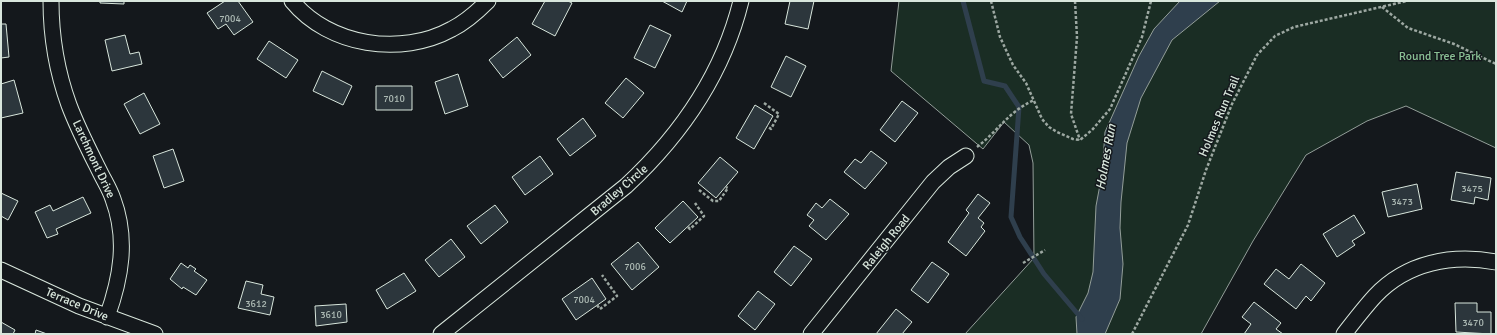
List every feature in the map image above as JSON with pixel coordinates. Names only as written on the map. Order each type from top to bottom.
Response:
[{"type":"street","name":"Larchmont Drive","points":[[51,1],[53,40],[59,74],[69,105],[114,199],[120,221],[122,246],[121,272],[115,295],[106,317]]},
{"type":"street","points":[[292,1],[312,20],[333,32],[356,40],[379,44],[405,44],[429,39],[452,30],[469,18],[488,1]]},
{"type":"street","name":"Bradley Circle","points":[[441,334],[626,186],[651,163],[680,128],[709,84],[726,46],[741,1]]},
{"type":"street","name":"Raleigh Road","points":[[811,334],[933,182],[949,167],[966,156]]},
{"type":"street","points":[[1344,334],[1376,296],[1392,282],[1410,270],[1432,262],[1455,258],[1478,258],[1496,262]]},
{"type":"street","name":"Terrace Drive","points":[[1,270],[79,306],[155,334]]},
{"type":"path","points":[[992,1],[1000,37],[1013,66],[1026,83],[1042,119],[1049,127],[1073,139],[1080,140],[1092,130],[1110,109],[1142,37],[1151,1]]},
{"type":"path","points":[[1076,1],[1077,38],[1071,114],[1080,140]]},
{"type":"path","name":"Holmes Run Trail","points":[[1132,334],[1188,226],[1206,170],[1232,104],[1257,55],[1276,36],[1294,27],[1407,1]]},
{"type":"path","points":[[1382,7],[1408,28],[1454,44],[1496,64]]},
{"type":"path","points":[[966,156],[990,137],[1019,107],[1034,100]]},
{"type":"path","points":[[764,103],[779,114],[771,129],[767,126]]},
{"type":"path","points":[[698,190],[712,201],[719,201],[728,188],[726,187]]},
{"type":"path","points":[[688,227],[690,229],[704,216],[695,203]]},
{"type":"path","points":[[1022,263],[1045,250]]},
{"type":"path","points":[[597,305],[600,309],[616,296],[602,275]]},
{"type":"green space","name":"Round Tree Park","points":[[899,1],[1496,1],[1496,148],[1406,106],[1367,121],[1306,155],[1253,241],[1201,334],[965,334],[1034,258],[1033,163],[1029,145],[1004,122],[983,149],[891,71]]},
{"type":"water","name":"Holmes Run","points":[[1180,1],[1220,1],[1172,40],[1141,98],[1127,143],[1121,202],[1120,228],[1123,264],[1120,299],[1105,334],[1077,334],[1076,317],[1088,293],[1093,272],[1096,206],[1102,174],[1105,132],[1139,56],[1154,29]]},
{"type":"building","points":[[100,1],[124,1],[124,4],[100,3]]},
{"type":"building","points":[[225,1],[238,1],[253,22],[234,35],[226,24],[218,29],[207,13]]},
{"type":"building","points":[[545,1],[568,1],[572,3],[555,36],[532,24]]},
{"type":"building","points":[[662,1],[687,1],[682,12]]},
{"type":"building","points":[[790,1],[814,1],[808,29],[785,24]]},
{"type":"building","points":[[1,24],[6,24],[9,57],[1,58]]},
{"type":"building","points":[[650,25],[671,35],[655,68],[634,58]]},
{"type":"building","points":[[125,35],[130,54],[139,52],[142,64],[112,71],[105,40]]},
{"type":"building","points":[[517,37],[531,55],[503,78],[489,60]]},
{"type":"building","points":[[269,41],[298,60],[286,78],[257,59]]},
{"type":"building","points":[[786,56],[806,66],[791,97],[771,87]]},
{"type":"building","points":[[322,71],[352,86],[343,105],[313,91]]},
{"type":"building","points":[[458,74],[468,106],[445,114],[435,82]]},
{"type":"building","points":[[626,78],[644,93],[623,118],[605,103]]},
{"type":"building","points":[[14,80],[23,113],[1,118],[1,84]]},
{"type":"building","points":[[376,86],[412,86],[412,110],[376,110]]},
{"type":"building","points":[[144,93],[160,124],[140,134],[124,104]]},
{"type":"building","points":[[902,101],[918,113],[895,142],[880,130]]},
{"type":"building","points":[[755,105],[773,116],[754,149],[736,138]]},
{"type":"building","points":[[583,118],[596,136],[570,156],[557,139]]},
{"type":"building","points":[[173,149],[184,181],[164,188],[153,156]]},
{"type":"building","points":[[871,151],[887,163],[865,189],[844,172],[855,159],[861,163]]},
{"type":"building","points":[[540,156],[553,174],[525,195],[512,177]]},
{"type":"building","points":[[720,157],[738,172],[716,198],[698,183]]},
{"type":"building","points":[[1456,172],[1491,178],[1488,200],[1475,197],[1474,204],[1451,200]]},
{"type":"building","points":[[1417,184],[1422,209],[1388,217],[1382,192]]},
{"type":"building","points":[[1,193],[18,201],[8,220],[1,216]]},
{"type":"building","points":[[978,194],[990,203],[978,218],[984,223],[981,227],[985,231],[966,256],[948,242],[969,213],[966,210]]},
{"type":"building","points":[[83,197],[91,213],[56,229],[58,234],[47,238],[35,212],[50,205],[53,211]]},
{"type":"building","points":[[830,199],[849,214],[826,240],[809,226],[814,220],[807,215],[816,203],[822,208]]},
{"type":"building","points":[[683,201],[698,217],[670,243],[655,228]]},
{"type":"building","points":[[495,205],[508,222],[481,244],[467,226]]},
{"type":"building","points":[[1354,215],[1365,233],[1352,241],[1355,245],[1337,257],[1323,234]]},
{"type":"building","points":[[451,239],[465,257],[439,277],[425,260]]},
{"type":"building","points":[[638,242],[659,267],[632,290],[611,264]]},
{"type":"building","points":[[794,246],[812,259],[791,286],[774,272]]},
{"type":"building","points":[[932,262],[949,274],[928,303],[911,290]]},
{"type":"building","points":[[181,263],[188,268],[190,265],[196,269],[194,271],[207,280],[196,295],[183,287],[182,289],[170,279]]},
{"type":"building","points":[[1301,264],[1325,283],[1311,301],[1306,296],[1296,309],[1264,284],[1276,269],[1289,279]]},
{"type":"building","points":[[404,273],[416,291],[387,309],[376,290]]},
{"type":"building","points":[[592,278],[606,299],[576,320],[562,299]]},
{"type":"building","points":[[246,281],[263,285],[261,294],[274,297],[270,315],[238,308]]},
{"type":"building","points":[[758,291],[775,304],[755,330],[738,316]]},
{"type":"building","points":[[1254,302],[1281,323],[1276,329],[1283,334],[1244,334],[1251,324],[1242,317]]},
{"type":"building","points":[[1455,303],[1477,303],[1477,312],[1491,312],[1491,334],[1456,332]]},
{"type":"building","points":[[346,304],[347,322],[316,326],[315,306]]},
{"type":"building","points":[[896,309],[912,322],[902,334],[876,334]]},
{"type":"building","points":[[1,322],[15,330],[13,334],[1,334]]},
{"type":"building","points":[[36,330],[47,334],[35,334]]},
{"type":"waterway","points":[[963,1],[984,81],[1005,86],[1019,107],[1011,217],[1020,237],[1044,274],[1082,319]]}]
